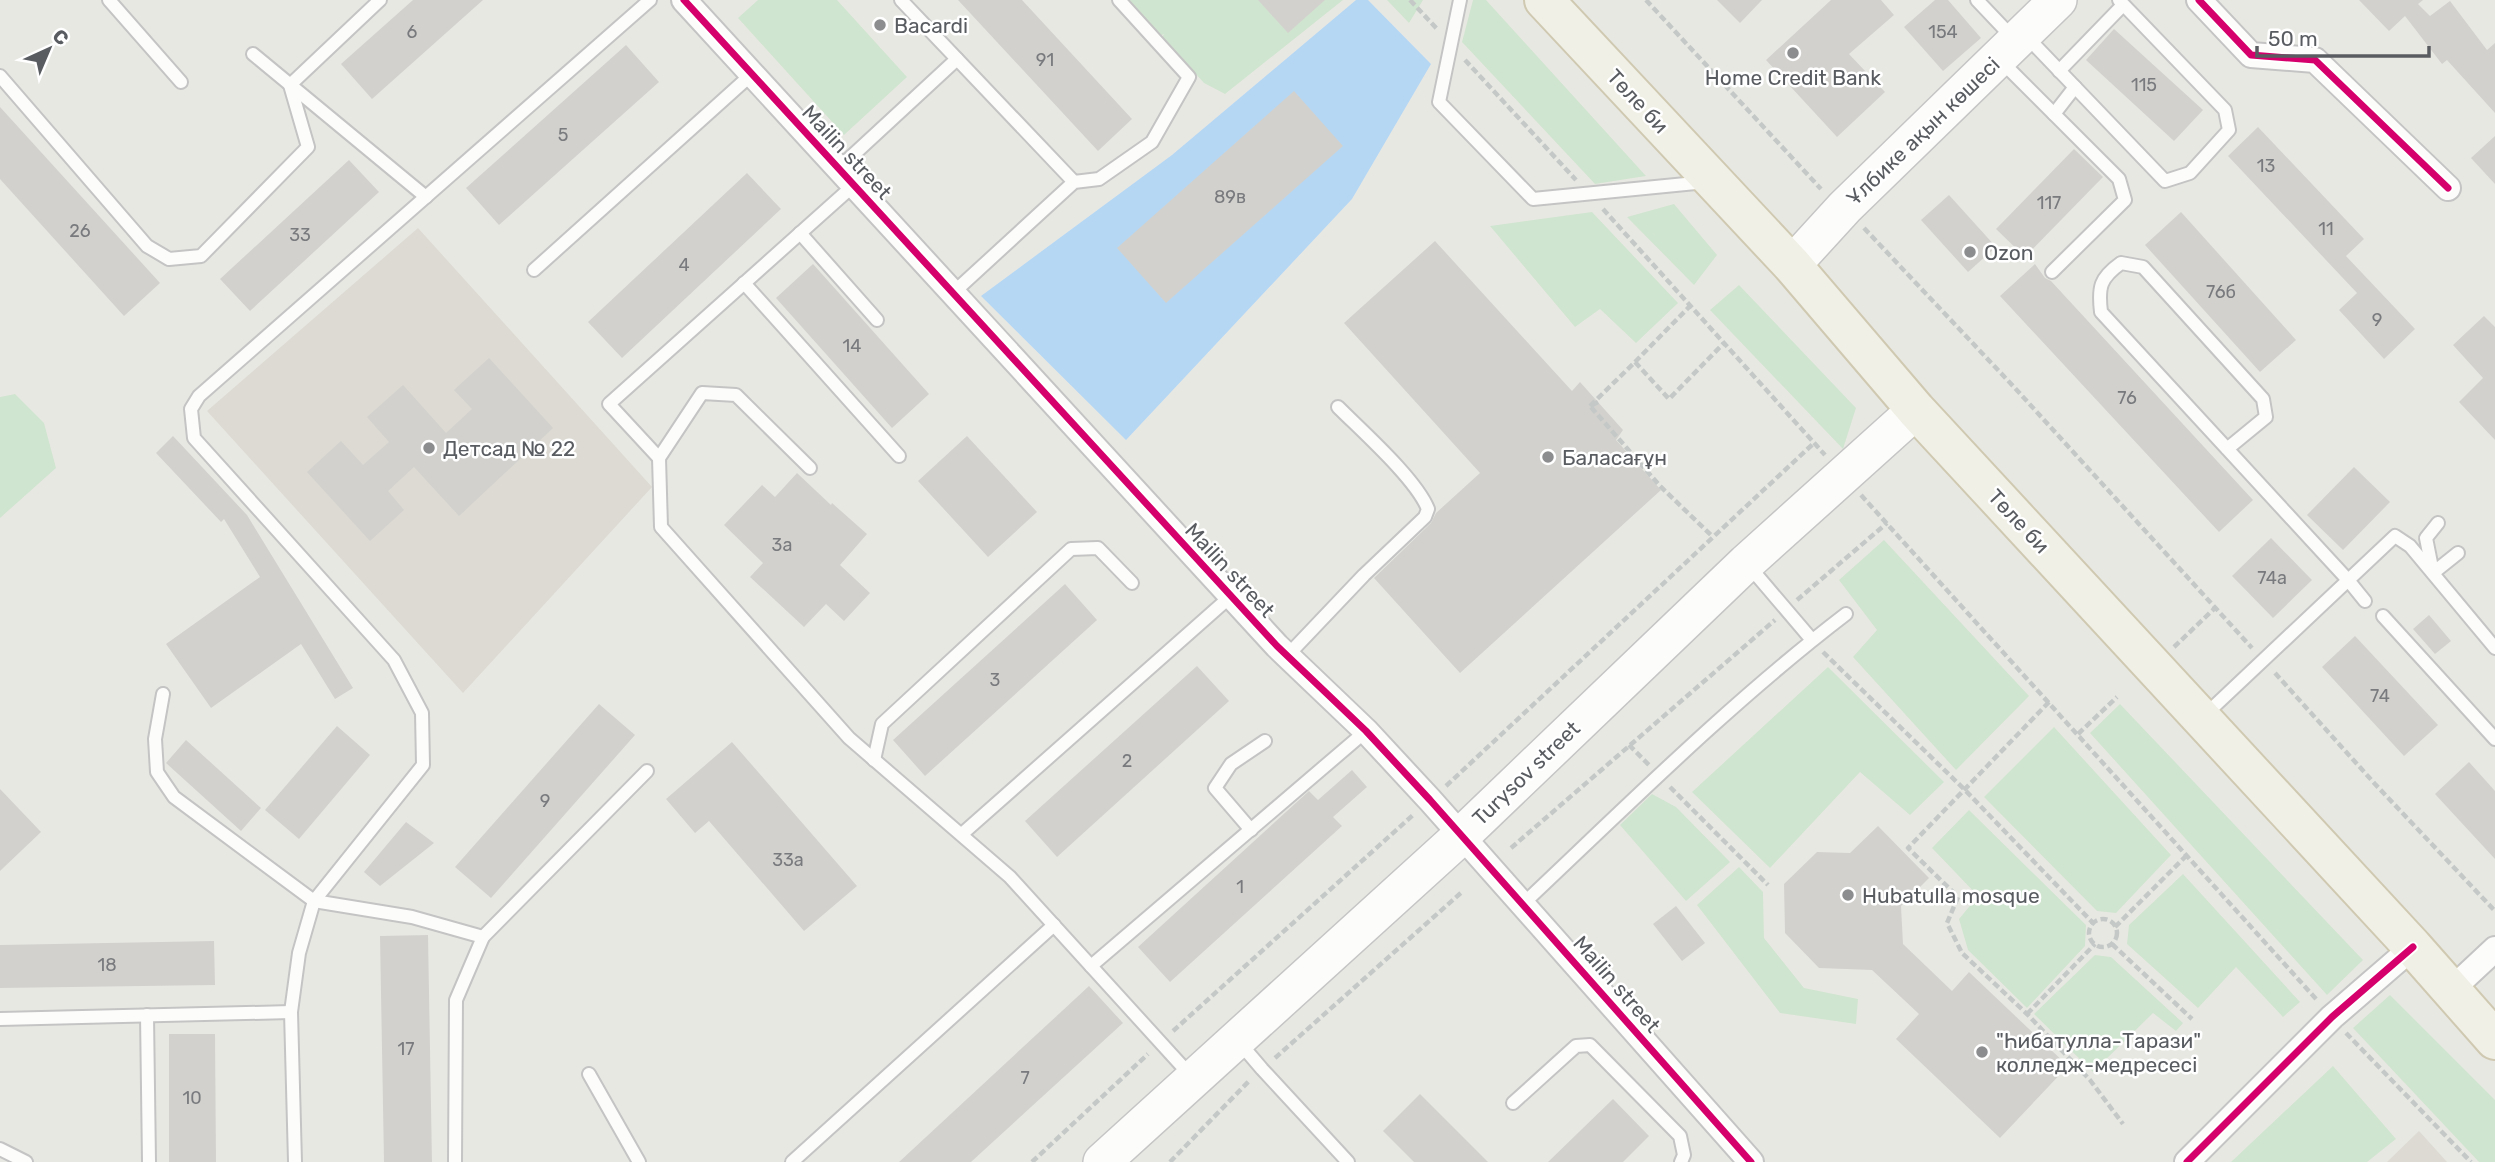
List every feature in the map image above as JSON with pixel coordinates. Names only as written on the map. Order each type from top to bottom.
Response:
[{"type":"main road","name":"Төле би","points":[[1544,0],[1792,265],[1916,410],[2413,947],[2495,1040]]},
{"type":"main road","name":"Ұлбике ақын көшесі","points":[[1792,265],[1844,207],[2058,0]]},
{"type":"main road","name":"Turysov street","points":[[1102,1162],[1461,836],[1746,563],[1916,410]]},
{"type":"street","name":"Mailin street","points":[[684,0],[1231,596],[1287,656],[1366,731],[1430,800],[1751,1162]]},
{"type":"street","points":[[2199,0],[2251,55],[2315,60],[2448,188]]},
{"type":"street","points":[[2187,1162],[2332,1017],[2413,947]]},
{"type":"street","points":[[2450,990],[2495,949]]},
{"type":"lane","points":[[109,0],[181,82]]},
{"type":"lane","points":[[290,85],[380,0]]},
{"type":"lane","points":[[295,1162],[291,1012],[299,953],[314,901],[422,765],[422,713],[394,660],[194,438],[191,410],[199,396],[650,0]]},
{"type":"lane","points":[[901,0],[1074,182]]},
{"type":"lane","points":[[953,293],[1074,182],[1099,179],[1152,142],[1189,77],[1119,0]]},
{"type":"lane","points":[[1460,0],[1439,102],[1533,199],[1712,182]]},
{"type":"lane","points":[[1977,0],[2013,44],[2054,114],[2119,179],[2125,200],[2052,272]]},
{"type":"lane","points":[[2013,44],[2059,71],[2165,181],[2190,173],[2229,131],[2225,110],[2121,2],[2059,71]]},
{"type":"lane","points":[[253,54],[426,197]]},
{"type":"lane","points":[[660,458],[610,404],[800,233],[846,176],[957,59]]},
{"type":"lane","points":[[534,270],[752,74]]},
{"type":"lane","points":[[0,76],[147,246],[169,258],[201,256],[309,147],[290,85]]},
{"type":"lane","points":[[2054,114],[2075,87]]},
{"type":"lane","points":[[800,233],[877,320]]},
{"type":"lane","points":[[2227,449],[2266,417],[2263,399],[2143,267],[2121,263],[2107,273],[2098,291],[2101,313],[2365,601]]},
{"type":"lane","points":[[744,283],[899,456]]},
{"type":"lane","points":[[810,468],[736,395],[702,393],[660,458],[661,527],[849,738],[1010,877],[1194,1079]]},
{"type":"lane","points":[[1287,656],[1364,575],[1425,517],[1428,509],[1423,497],[1409,481],[1338,407]]},
{"type":"lane","points":[[2432,573],[2426,538],[2438,523]]},
{"type":"lane","points":[[2202,719],[2395,536],[2410,546],[2495,648]]},
{"type":"lane","points":[[874,760],[882,724],[1071,549],[1098,548],[1132,583]]},
{"type":"lane","points":[[2432,573],[2458,553]]},
{"type":"lane","points":[[1746,563],[1784,611],[1812,640]]},
{"type":"lane","points":[[962,834],[1231,596]]},
{"type":"lane","points":[[1523,904],[1658,775],[1812,640],[1846,614]]},
{"type":"lane","points":[[2383,616],[2492,730]]},
{"type":"lane","points":[[163,694],[155,739],[157,772],[174,797],[314,901],[412,917],[483,937]]},
{"type":"lane","points":[[1091,966],[1366,731]]},
{"type":"lane","points":[[1251,830],[1215,789],[1231,764],[1265,741]]},
{"type":"lane","points":[[455,1162],[456,1000],[483,937],[647,771]]},
{"type":"lane","points":[[792,1162],[1054,925]]},
{"type":"lane","points":[[0,1018],[291,1012]]},
{"type":"lane","points":[[147,1015],[149,1162]]},
{"type":"lane","points":[[1237,1039],[1348,1162]]},
{"type":"lane","points":[[1513,1103],[1576,1046],[1590,1045],[1680,1136],[1684,1155],[1681,1162]]},
{"type":"lane","points":[[589,1074],[639,1162]]},
{"type":"lane","points":[[0,1149],[26,1162]]},
{"type":"path","points":[[1410,0],[2188,854],[2332,1017],[2470,1162]]},
{"type":"path","points":[[1590,406],[1690,306]]},
{"type":"path","points":[[1635,362],[1669,399],[1724,343]]},
{"type":"path","points":[[1590,406],[1598,402]]},
{"type":"path","points":[[1590,406],[1660,486],[1713,537]]},
{"type":"path","points":[[1164,1039],[1430,800],[1814,443]]},
{"type":"path","points":[[1511,848],[1887,523]]},
{"type":"path","points":[[2173,647],[2216,607]]},
{"type":"path","points":[[1812,640],[1965,790],[2094,924]]},
{"type":"path","points":[[2078,734],[2117,697]]},
{"type":"path","points":[[2049,702],[1908,848],[1958,897],[1947,923],[1962,953],[2027,1014],[2090,1080],[2123,1124]]},
{"type":"path","points":[[1684,802],[1768,885]]},
{"type":"path","points":[[2115,927],[2188,854]]},
{"type":"path","points":[[1170,1162],[1262,1069],[1463,891]]},
{"type":"path","points":[[2105,920],[2115,927],[2117,936],[2112,944],[2103,947],[2095,944],[2090,936],[2094,924],[2105,920]]},
{"type":"path","points":[[2027,1014],[2095,944]]},
{"type":"path","points":[[2112,944],[2192,1018]]},
{"type":"path","points":[[1032,1162],[1154,1048]]},
{"type":"path","points":[[1177,1155],[1177,1162]]},
{"type":"shaded area","points":[[418,228],[652,487],[463,693],[207,411]]},
{"type":"shaded area","points":[[2419,1131],[2447,1162],[2387,1162]]},
{"type":"green space","points":[[758,0],[837,0],[907,77],[844,135],[738,18]]},
{"type":"green space","points":[[1128,0],[1343,0],[1225,94],[1204,83],[1162,37],[1164,34],[1160,36]]},
{"type":"green space","points":[[1387,0],[1423,0],[1409,23]]},
{"type":"green space","points":[[1473,0],[1486,0],[1646,176],[1595,184],[1462,42]]},
{"type":"green space","points":[[1674,204],[1717,255],[1694,285],[1627,217]]},
{"type":"green space","points":[[1592,212],[1678,303],[1636,343],[1600,309],[1575,327],[1490,226]]},
{"type":"green space","points":[[1739,285],[1856,408],[1843,449],[1710,310]]},
{"type":"green space","points":[[15,394],[44,423],[56,468],[0,518],[0,397]]},
{"type":"green space","points":[[1884,540],[2029,696],[1956,770],[1853,657],[1877,630],[1839,580]]},
{"type":"green space","points":[[1828,667],[1944,782],[1910,815],[1860,772],[1770,868],[1692,792]]},
{"type":"green space","points":[[2120,704],[2363,960],[2327,995],[2090,733]]},
{"type":"green space","points":[[2054,727],[2171,855],[2116,913],[2097,911],[1984,797]]},
{"type":"green space","points":[[1652,794],[1676,807],[1730,862],[1686,901],[1620,825]]},
{"type":"green space","points":[[1969,810],[2086,925],[2085,946],[2027,1008],[1968,950],[1959,919],[1978,896],[1932,848]]},
{"type":"green space","points":[[1739,867],[1763,892],[1764,938],[1804,988],[1858,999],[1856,1024],[1780,1013],[1697,905]]},
{"type":"green space","points":[[2183,874],[2300,1002],[2283,1017],[2236,967],[2198,1008],[2127,944],[2129,925]]},
{"type":"green space","points":[[2095,955],[2111,957],[2183,1023],[2176,1031],[2153,1013],[2093,1072],[2034,1014]]},
{"type":"green space","points":[[2390,995],[2495,1100],[2495,1162],[2479,1162],[2353,1028]]},
{"type":"green space","points":[[2333,1066],[2396,1139],[2367,1162],[2231,1162]]},
{"type":"water","points":[[1356,0],[1368,0],[1431,64],[1352,199],[1126,440],[981,296],[1172,155]]},
{"type":"building","points":[[413,0],[483,0],[372,99],[341,64]]},
{"type":"building","points":[[958,0],[1022,0],[1132,119],[1098,151]]},
{"type":"building","points":[[1258,0],[1325,0],[1288,33]]},
{"type":"building","points":[[1717,0],[1762,0],[1740,23]]},
{"type":"building","points":[[1831,0],[1881,0],[1894,15],[1849,54],[1885,92],[1837,137],[1766,60]]},
{"type":"building","points":[[1935,0],[1948,0],[1981,38],[1943,71],[1904,27]]},
{"type":"building","points":[[2359,0],[2423,0],[2418,4],[2430,16],[2450,1],[2487,50],[2495,43],[2495,113],[2447,60],[2442,64],[2405,16],[2389,31]]},
{"type":"building","points":[[2114,29],[2203,110],[2174,141],[2086,60]]},
{"type":"building","points":[[626,45],[659,82],[499,225],[466,188]]},
{"type":"building","points":[[1294,91],[1343,146],[1166,303],[1117,248]]},
{"type":"building","points":[[0,107],[160,283],[124,316],[0,179]]},
{"type":"building","points":[[2258,127],[2364,239],[2346,256],[2415,329],[2384,359],[2339,310],[2357,293],[2228,156]]},
{"type":"building","points":[[2495,136],[2495,184],[2471,158]]},
{"type":"building","points":[[2074,149],[2103,177],[2025,257],[1996,229]]},
{"type":"building","points":[[349,160],[379,192],[250,311],[220,279]]},
{"type":"building","points":[[747,173],[781,209],[622,358],[588,322]]},
{"type":"building","points":[[1949,195],[1996,247],[1968,272],[1921,220]]},
{"type":"building","points":[[2181,212],[2296,340],[2260,372],[2145,245]]},
{"type":"building","name":"Баласағұн","points":[[1435,241],[1572,391],[1580,382],[1623,430],[1616,440],[1661,490],[1460,673],[1374,578],[1431,523],[1436,513],[1480,473],[1344,323]]},
{"type":"building","points":[[813,264],[929,394],[892,428],[776,298]]},
{"type":"building","points":[[2035,264],[2045,278],[2051,281],[2253,500],[2219,532],[2000,296]]},
{"type":"building","points":[[2484,316],[2495,327],[2495,440],[2459,402],[2483,378],[2453,345]]},
{"type":"building","name":"Детсад № 22","points":[[489,358],[553,428],[459,516],[414,467],[388,491],[404,510],[370,541],[307,472],[341,441],[363,465],[389,442],[367,417],[403,385],[446,433],[472,409],[454,390]]},
{"type":"building","points":[[173,436],[247,515],[353,688],[335,699],[301,644],[211,708],[166,644],[260,577],[224,519],[221,522],[156,453]]},
{"type":"building","points":[[967,436],[1037,512],[988,557],[918,481]]},
{"type":"building","points":[[2354,467],[2390,502],[2343,550],[2307,515]]},
{"type":"building","points":[[797,473],[867,534],[840,565],[870,593],[844,621],[826,604],[804,627],[750,577],[763,563],[724,525],[762,485],[775,497]]},
{"type":"building","points":[[2271,538],[2312,580],[2273,618],[2232,576]]},
{"type":"building","points":[[1065,584],[1097,620],[925,776],[893,740]]},
{"type":"building","points":[[2429,615],[2451,641],[2435,654],[2413,629]]},
{"type":"building","points":[[2355,636],[2438,725],[2404,756],[2322,667]]},
{"type":"building","points":[[1197,666],[1229,701],[1057,857],[1025,821]]},
{"type":"building","points":[[599,704],[635,735],[491,898],[455,867]]},
{"type":"building","points":[[337,726],[370,755],[299,839],[265,810]]},
{"type":"building","points":[[186,740],[261,808],[241,831],[166,763]]},
{"type":"building","points":[[732,742],[857,886],[804,931],[709,821],[695,833],[666,799]]},
{"type":"building","points":[[2469,762],[2495,791],[2495,859],[2435,794]]},
{"type":"building","points":[[1352,770],[1367,787],[1333,817],[1342,826],[1170,982],[1138,947],[1309,791],[1318,800]]},
{"type":"building","points":[[0,789],[41,832],[0,871]]},
{"type":"building","points":[[406,822],[434,843],[380,886],[364,872]]},
{"type":"building","points":[[1878,826],[1929,878],[1901,906],[1903,944],[1952,991],[1969,972],[2068,1066],[2000,1138],[1896,1039],[1919,1014],[1872,970],[1819,968],[1785,933],[1784,884],[1817,852],[1850,853]]},
{"type":"building","points":[[1676,906],[1705,943],[1682,961],[1653,924]]},
{"type":"building","points":[[428,935],[432,1162],[384,1162],[380,936]]},
{"type":"building","points":[[214,941],[215,985],[0,988],[0,945]]},
{"type":"building","points":[[1089,986],[1123,1023],[971,1162],[899,1162]]},
{"type":"building","points":[[169,1034],[215,1034],[216,1162],[169,1162]]},
{"type":"building","points":[[1420,1094],[1488,1162],[1414,1162],[1383,1131]]},
{"type":"building","points":[[1613,1099],[1649,1136],[1623,1162],[1548,1162]]},
{"type":"cycle path","points":[[684,0],[1277,646],[1366,731],[1430,800],[1751,1162]]},
{"type":"cycle path","points":[[2199,0],[2251,55],[2315,60],[2448,188]]},
{"type":"cycle path","points":[[2187,1162],[2332,1017],[2413,947]]},
{"type":"place","name":"Bacardi","points":[[880,25]]},
{"type":"place","name":"Home Credit Bank","points":[[1793,53]]},
{"type":"place","name":"Ozon","points":[[1970,252]]},
{"type":"place","name":"Детсад № 22","points":[[429,448]]},
{"type":"place","name":"Баласағұн","points":[[1548,457]]},
{"type":"place","name":"Hubatulla mosque","points":[[1848,895]]},
{"type":"place","name":"\"Һибатулла-Тарази\" колледж-медресесі","points":[[1982,1052]]}]
